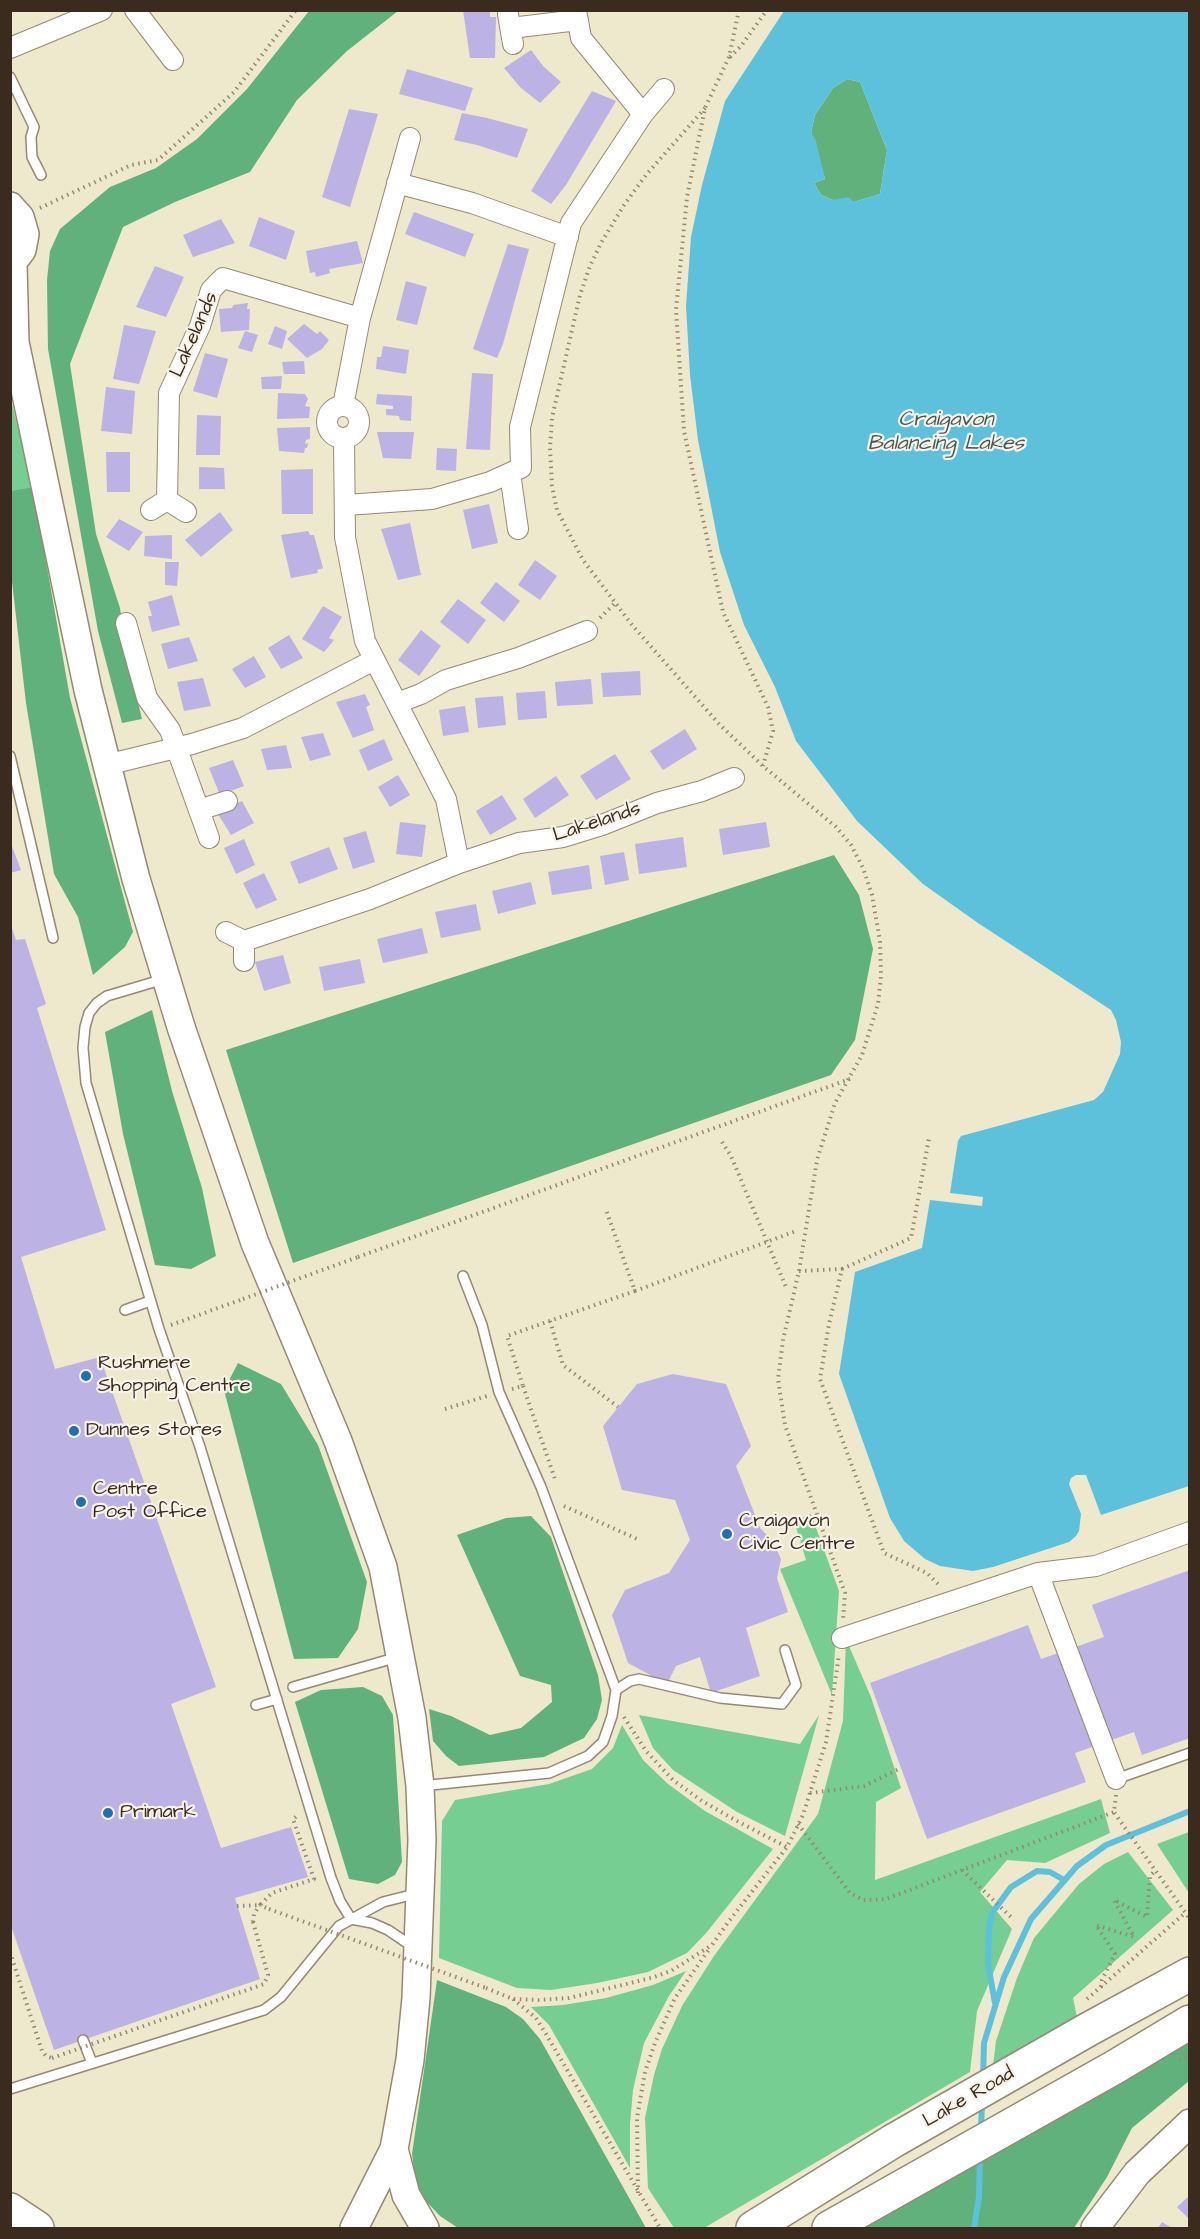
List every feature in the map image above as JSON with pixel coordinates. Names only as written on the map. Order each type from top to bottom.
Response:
[{"type":"highway","name":"Lake Road","points":[[753,2229],[893,2141],[1190,1974]]},
{"type":"highway","points":[[829,2229],[1190,2022]]},
{"type":"highway","points":[[10,2210],[37,2229]]},
{"type":"street","points":[[10,48],[102,10]]},
{"type":"street","points":[[135,10],[173,60]]},
{"type":"street","points":[[511,29],[577,15],[581,38],[644,114]]},
{"type":"street","points":[[346,506],[432,499],[490,482],[521,468],[520,427],[572,223],[644,114],[664,89]]},
{"type":"street","points":[[410,138],[360,318],[343,406],[356,414],[358,424],[354,434],[344,438],[345,537],[365,640],[446,799],[459,862]]},
{"type":"street","points":[[398,183],[472,203],[568,237]]},
{"type":"street","points":[[15,211],[25,234],[22,250],[12,265],[13,338],[88,690],[136,879],[166,978],[255,1243],[338,1441],[382,1567],[412,1718],[420,1786],[422,1840],[416,1998],[410,2060],[394,2149],[354,2229]]},
{"type":"street","name":"Lakelands","points":[[186,512],[159,505],[169,393],[200,326],[211,290],[223,278],[360,318]]},
{"type":"street","points":[[510,473],[518,529]]},
{"type":"street","points":[[126,623],[147,698],[170,730],[178,747],[209,838]]},
{"type":"street","points":[[397,703],[421,694],[446,680],[518,658],[587,632]]},
{"type":"street","points":[[106,765],[243,728],[374,660]]},
{"type":"street","name":"Lakelands","points":[[226,932],[244,951],[459,862],[519,843],[563,837],[602,825],[657,803],[702,791],[734,778]]},
{"type":"street","points":[[199,810],[227,801]]},
{"type":"street","points":[[842,1638],[1038,1573],[1096,1566],[1190,1532]]},
{"type":"street","points":[[1038,1573],[1116,1779]]},
{"type":"street","points":[[1095,2229],[1137,2173],[1190,2123]]},
{"type":"street","points":[[394,2149],[406,2195],[425,2229]]},
{"type":"lane","points":[[10,76],[34,127],[30,137],[32,157],[41,175]]},
{"type":"lane","points":[[10,756],[53,938]]},
{"type":"lane","points":[[166,978],[107,996],[89,1013],[83,1048],[86,1083],[150,1301],[200,1447],[334,1886],[351,1919]]},
{"type":"lane","points":[[420,1786],[549,1773],[588,1756],[603,1742],[616,1690],[541,1486],[499,1392],[482,1325],[464,1276]]},
{"type":"lane","points":[[125,1310],[150,1301]]},
{"type":"lane","points":[[616,1690],[630,1681],[639,1679],[720,1698],[782,1704],[796,1685],[785,1650]]},
{"type":"lane","points":[[293,1687],[400,1657]]},
{"type":"lane","points":[[256,1705],[277,1699]]},
{"type":"lane","points":[[1116,1779],[1190,1753]]},
{"type":"lane","points":[[10,2089],[264,2010],[281,1997],[339,1926],[383,1902],[420,1893]]},
{"type":"lane","points":[[351,1919],[372,1923],[388,1930],[418,1951]]},
{"type":"lane","points":[[83,2040],[92,2063]]},
{"type":"path","points":[[15,211],[131,165],[158,160],[234,92],[296,10]]},
{"type":"path","points":[[739,10],[729,57],[705,108],[687,197],[675,310],[684,430],[723,612],[768,707],[773,731],[763,766]]},
{"type":"path","points":[[729,57],[741,46],[767,10]]},
{"type":"path","points":[[638,2194],[636,2118],[645,2072],[655,2043],[675,1998],[729,1921],[787,1847],[810,1793],[826,1742],[842,1638],[845,1593],[785,1425],[778,1379],[783,1340],[799,1271],[817,1160],[836,1103],[871,1033],[878,1004],[881,976],[880,941],[872,895],[863,868],[851,845],[836,827],[763,766],[711,715],[632,625],[583,560],[561,519],[552,486],[549,448],[552,418],[580,295],[590,266],[624,205],[645,176],[705,108]]},
{"type":"path","points":[[159,1329],[850,1079]]},
{"type":"path","points":[[799,1271],[842,1269],[911,1238],[929,1138]]},
{"type":"path","points":[[722,1142],[731,1156],[786,1287]]},
{"type":"path","points":[[606,1210],[635,1291]]},
{"type":"path","points":[[557,1485],[507,1336],[796,1231]]},
{"type":"path","points":[[842,1269],[829,1324],[820,1379],[884,1553],[927,1574],[952,1601]]},
{"type":"path","points":[[550,1321],[562,1365],[618,1407]]},
{"type":"path","points":[[445,1409],[523,1386]]},
{"type":"path","points":[[561,1496],[564,1507],[637,1539]]},
{"type":"path","points":[[614,1705],[646,1751],[673,1780],[720,1811],[787,1847]]},
{"type":"path","points":[[810,1793],[864,1786],[899,1769]]},
{"type":"path","points":[[10,1952],[42,2050],[52,2058],[264,1984],[268,1975],[253,1922],[254,1914],[272,1893],[314,1879],[293,1819],[308,1803]]},
{"type":"path","points":[[798,1824],[850,1893],[863,1900],[886,1899],[1114,1812]]},
{"type":"path","points":[[1118,1818],[1190,1919]]},
{"type":"path","points":[[962,1870],[1014,1920]]},
{"type":"path","points":[[1101,1987],[1102,1980],[1115,1954],[1096,1925],[1134,1937],[1114,1900],[1147,1917],[1150,1876],[1156,1870]]},
{"type":"path","points":[[237,1906],[260,1905],[513,1999],[536,2018],[660,2229]]},
{"type":"path","points":[[1089,2029],[1085,2001],[1185,1913]]},
{"type":"path","points":[[513,1999],[569,1998],[651,1978],[671,1971],[712,1945]]},
{"type":"green space","points":[[309,11],[398,11],[347,51],[297,100],[250,172],[175,202],[123,227],[70,364],[96,534],[120,608],[129,666],[142,719],[122,723],[98,631],[48,349],[47,280],[50,251],[60,229],[110,187],[156,168],[197,139],[247,89]]},
{"type":"green space","points":[[847,79],[860,82],[887,150],[880,194],[854,202],[833,200],[821,195],[814,183],[825,179],[811,132],[815,115],[833,88]]},
{"type":"green space","points":[[10,396],[33,487],[11,491],[10,491]]},
{"type":"green space","points":[[33,487],[70,698],[133,932],[125,947],[93,975],[78,917],[54,874],[26,703],[11,573],[10,491]]},
{"type":"green space","points":[[834,855],[859,895],[873,949],[855,1040],[831,1075],[293,1263],[226,1050]]},
{"type":"green space","points":[[152,1010],[172,1091],[202,1188],[216,1256],[191,1269],[155,1265],[123,1134],[105,1032]]},
{"type":"green space","points":[[238,1363],[281,1384],[318,1445],[367,1582],[358,1629],[338,1658],[294,1659],[224,1390]]},
{"type":"green space","points":[[811,1514],[839,1591],[832,1695],[780,1569],[806,1560],[794,1521]]},
{"type":"green space","points":[[531,1516],[551,1537],[598,1675],[602,1700],[597,1719],[584,1738],[544,1757],[459,1766],[446,1756],[433,1741],[429,1709],[451,1716],[490,1735],[521,1728],[552,1702],[551,1685],[520,1676],[457,1535],[506,1518]]},
{"type":"green space","points":[[846,1639],[871,1697],[901,1788],[876,1802],[875,1880],[1101,1799],[1110,1833],[1045,1863],[1007,1860],[980,1892],[1012,1929],[977,2011],[970,2072],[704,2228],[674,2228],[648,2188],[645,2118],[654,2075],[662,2049],[682,2006],[714,1956],[818,1814],[843,1721]]},
{"type":"green space","points":[[363,1687],[382,1696],[393,1715],[402,1862],[395,1875],[378,1884],[349,1879],[295,1702],[321,1690]]},
{"type":"green space","points":[[639,1715],[800,1744],[819,1715],[785,1836],[737,1812],[673,1770],[653,1748]]},
{"type":"green space","points":[[622,1725],[643,1760],[668,1784],[705,1811],[773,1849],[707,1932],[687,1953],[648,1972],[551,1990],[517,1988],[439,1958],[442,1821],[455,1800],[549,1784],[592,1769],[613,1748]]},
{"type":"green space","points":[[1190,1832],[1189,1893],[1157,1844]]},
{"type":"green space","points":[[1128,1852],[1173,1910],[1073,1998],[1077,2017],[992,2074],[996,2041],[1017,1978],[1034,1938],[1079,1884],[1104,1864]]},
{"type":"green space","points":[[686,1971],[669,1996],[644,2043],[633,2090],[630,2168],[549,2025],[531,2007],[563,2005],[606,1998],[653,1985]]},
{"type":"green space","points":[[437,1980],[506,2007],[523,2019],[540,2039],[646,2228],[458,2228],[440,2216],[425,2200],[415,2179],[412,2154]]},
{"type":"green space","points":[[1189,2041],[1189,2081],[1132,2128],[1107,2177],[1074,2228],[864,2228],[866,2221]]},
{"type":"water","name":"Craigavon Balancing Lakes","points":[[784,11],[1189,11],[1189,1486],[1101,1515],[1086,1475],[1076,1475],[1071,1478],[1069,1484],[1081,1514],[1079,1531],[1076,1536],[1069,1542],[993,1567],[973,1571],[940,1566],[925,1559],[904,1541],[890,1518],[839,1374],[855,1272],[922,1248],[930,1200],[982,1206],[983,1197],[950,1193],[958,1141],[961,1136],[1094,1100],[1103,1092],[1120,1054],[1121,1042],[1111,1010],[923,884],[857,821],[796,741],[775,687],[744,625],[720,552],[698,440],[690,375],[686,306],[691,237],[702,185],[725,101]],"holes":[[[847,79],[860,82],[887,150],[880,194],[854,202],[848,197],[833,200],[821,195],[814,183],[825,179],[816,141],[811,132],[815,115],[833,88]]]},
{"type":"building","points":[[463,10],[490,10],[490,17],[496,17],[495,58],[470,58]]},
{"type":"building","points":[[531,50],[543,66],[561,82],[540,103],[520,87],[504,68]]},
{"type":"building","points":[[407,69],[473,88],[465,111],[399,94]]},
{"type":"building","points":[[592,91],[616,101],[566,185],[551,204],[531,191]]},
{"type":"building","points":[[349,109],[378,114],[350,207],[322,197]]},
{"type":"building","points":[[462,113],[528,129],[517,158],[454,140]]},
{"type":"building","points":[[414,212],[474,234],[465,257],[405,234]]},
{"type":"building","points":[[259,217],[295,231],[286,260],[249,246]]},
{"type":"building","points":[[221,219],[235,243],[193,257],[183,235]]},
{"type":"building","points":[[357,241],[363,263],[329,269],[330,273],[316,277],[315,272],[310,273],[306,251]]},
{"type":"building","points":[[508,244],[529,249],[503,344],[497,358],[473,349]]},
{"type":"building","points":[[155,266],[184,277],[166,317],[136,307]]},
{"type":"building","points":[[406,281],[427,287],[417,325],[396,320]]},
{"type":"building","points":[[248,303],[249,330],[221,332],[219,309]]},
{"type":"building","points":[[304,324],[317,334],[320,331],[329,340],[322,349],[307,358],[287,339]]},
{"type":"building","points":[[124,325],[156,331],[139,384],[113,379]]},
{"type":"building","points":[[275,326],[287,331],[282,349],[268,344]]},
{"type":"building","points":[[245,331],[258,335],[252,352],[238,348]]},
{"type":"building","points":[[383,346],[409,350],[406,374],[376,369],[377,357],[381,357]]},
{"type":"building","points":[[205,353],[228,359],[217,398],[193,391]]},
{"type":"building","points":[[304,361],[305,374],[284,374],[282,362]]},
{"type":"building","points":[[472,373],[493,374],[490,450],[466,449]]},
{"type":"building","points":[[282,376],[281,389],[262,389],[261,377]]},
{"type":"building","points":[[106,387],[135,391],[132,434],[101,431]]},
{"type":"building","points":[[278,393],[305,394],[308,399],[305,406],[310,407],[309,418],[277,419]]},
{"type":"building","points":[[377,394],[412,396],[411,421],[400,420],[399,416],[386,415],[386,409],[393,409],[393,406],[376,404]]},
{"type":"building","points":[[197,415],[221,416],[220,455],[196,455]]},
{"type":"building","points":[[310,427],[310,439],[306,440],[305,444],[308,443],[304,453],[279,451],[277,428]]},
{"type":"building","points":[[377,432],[414,432],[411,459],[383,458]]},
{"type":"building","points":[[437,448],[457,449],[456,471],[436,470]]},
{"type":"building","points":[[106,452],[130,452],[130,492],[107,492]]},
{"type":"building","points":[[199,467],[224,468],[225,489],[199,489]]},
{"type":"building","points":[[313,469],[313,514],[282,514],[281,470]]},
{"type":"building","points":[[489,504],[498,543],[472,549],[463,510]]},
{"type":"building","points":[[220,512],[233,530],[201,557],[185,540]]},
{"type":"building","points":[[119,519],[143,532],[129,551],[106,537]]},
{"type":"building","points":[[410,523],[421,575],[398,580],[381,529]]},
{"type":"building","points":[[308,531],[310,535],[314,535],[323,568],[317,570],[318,573],[291,578],[281,535]]},
{"type":"building","points":[[172,535],[172,559],[144,556],[145,536]]},
{"type":"building","points":[[535,560],[557,576],[540,600],[518,585]]},
{"type":"building","points":[[165,562],[179,562],[177,586],[165,585]]},
{"type":"building","points":[[496,582],[520,601],[504,622],[480,603]]},
{"type":"building","points":[[172,595],[180,625],[152,632],[148,616],[152,616],[148,602]]},
{"type":"building","points":[[458,599],[486,620],[468,644],[440,622]]},
{"type":"building","points":[[323,606],[342,617],[329,638],[334,640],[324,652],[302,639]]},
{"type":"building","points":[[421,630],[441,646],[419,676],[398,660]]},
{"type":"building","points":[[289,635],[303,658],[281,669],[268,648]]},
{"type":"building","points":[[189,637],[198,661],[168,669],[161,644]]},
{"type":"building","points":[[254,656],[266,677],[245,688],[232,669]]},
{"type":"building","points":[[640,671],[641,695],[603,697],[601,673]]},
{"type":"building","points":[[203,678],[211,706],[184,711],[177,682]]},
{"type":"building","points":[[591,679],[593,704],[557,706],[555,682]]},
{"type":"building","points":[[545,691],[547,718],[518,720],[516,693]]},
{"type":"building","points":[[365,694],[370,705],[366,707],[374,730],[353,738],[336,702]]},
{"type":"building","points":[[503,696],[506,725],[478,728],[475,698]]},
{"type":"building","points":[[465,706],[469,732],[443,736],[439,710]]},
{"type":"building","points":[[685,729],[697,749],[663,770],[650,751]]},
{"type":"building","points":[[323,733],[331,755],[310,761],[301,737]]},
{"type":"building","points":[[384,739],[393,760],[368,771],[359,750]]},
{"type":"building","points":[[286,745],[292,768],[267,770],[261,749]]},
{"type":"building","points":[[615,754],[631,779],[596,800],[580,776]]},
{"type":"building","points":[[233,760],[244,786],[220,795],[209,768]]},
{"type":"building","points":[[398,775],[410,795],[390,807],[378,787]]},
{"type":"building","points":[[556,776],[569,795],[535,818],[523,799]]},
{"type":"building","points":[[502,795],[517,819],[490,835],[476,811]]},
{"type":"building","points":[[242,801],[254,823],[231,835],[216,811]]},
{"type":"building","points":[[400,822],[426,825],[422,857],[396,854]]},
{"type":"building","points":[[766,822],[770,847],[723,855],[719,829]]},
{"type":"building","points":[[366,831],[375,862],[353,869],[343,838]]},
{"type":"building","points":[[683,837],[687,867],[639,874],[635,844]]},
{"type":"building","points":[[244,839],[255,865],[236,874],[224,848]]},
{"type":"building","points":[[10,841],[21,870],[10,873]]},
{"type":"building","points":[[329,847],[338,869],[299,884],[290,862]]},
{"type":"building","points":[[624,852],[629,880],[605,885],[600,856]]},
{"type":"building","points":[[589,865],[592,889],[552,895],[548,872]]},
{"type":"building","points":[[264,873],[277,900],[256,909],[243,883]]},
{"type":"building","points":[[531,882],[536,904],[498,914],[492,891]]},
{"type":"building","points":[[476,904],[481,930],[441,938],[435,912]]},
{"type":"building","points":[[10,923],[16,940],[25,939],[46,1004],[37,1008],[106,1230],[21,1257],[55,1369],[100,1357],[216,1687],[171,1704],[221,1848],[291,1827],[308,1877],[235,1898],[260,1979],[54,2050],[10,1923]]},
{"type":"building","points":[[422,928],[428,953],[383,963],[377,939]]},
{"type":"building","points":[[283,955],[291,983],[264,991],[255,962]]},
{"type":"building","points":[[360,959],[365,983],[324,991],[319,967]]},
{"type":"building","name":"Craigavon Civic Centre","points":[[673,1374],[726,1384],[751,1446],[736,1466],[760,1528],[772,1540],[781,1559],[777,1578],[788,1612],[746,1628],[760,1676],[711,1693],[700,1657],[676,1666],[667,1684],[628,1663],[612,1615],[625,1590],[669,1573],[690,1540],[675,1500],[622,1490],[603,1426],[637,1384]]},
{"type":"building","points":[[1190,1570],[1190,1738],[1142,1755],[1134,1732],[1075,1753],[1086,1782],[927,1839],[870,1683],[1028,1625],[1041,1659],[1104,1637],[1092,1605]]},
{"type":"building","points":[[1190,2195],[1190,2220],[1177,2207]]},
{"type":"building","points":[[1162,2222],[1172,2228],[1158,2228]]},
{"type":"waterway","points":[[983,2078],[984,2043],[1004,1977],[1031,1919],[1077,1866],[1106,1845],[1190,1811]]},
{"type":"waterway","points":[[995,2003],[988,1964],[992,1913],[1011,1887],[1037,1871],[1050,1872],[1064,1880]]},
{"type":"waterway","points":[[981,2129],[982,2103]]},
{"type":"waterway","points":[[974,2228],[979,2197],[980,2154]]},
{"type":"place","name":"Rushmere Shopping Centre","points":[[86,1376]]},
{"type":"place","name":"Dunnes Stores","points":[[74,1431]]},
{"type":"place","name":"Centre Post Office","points":[[81,1502]]},
{"type":"place","name":"Craigavon Civic Centre","points":[[727,1534]]},
{"type":"place","name":"Primark","points":[[108,1813]]}]
